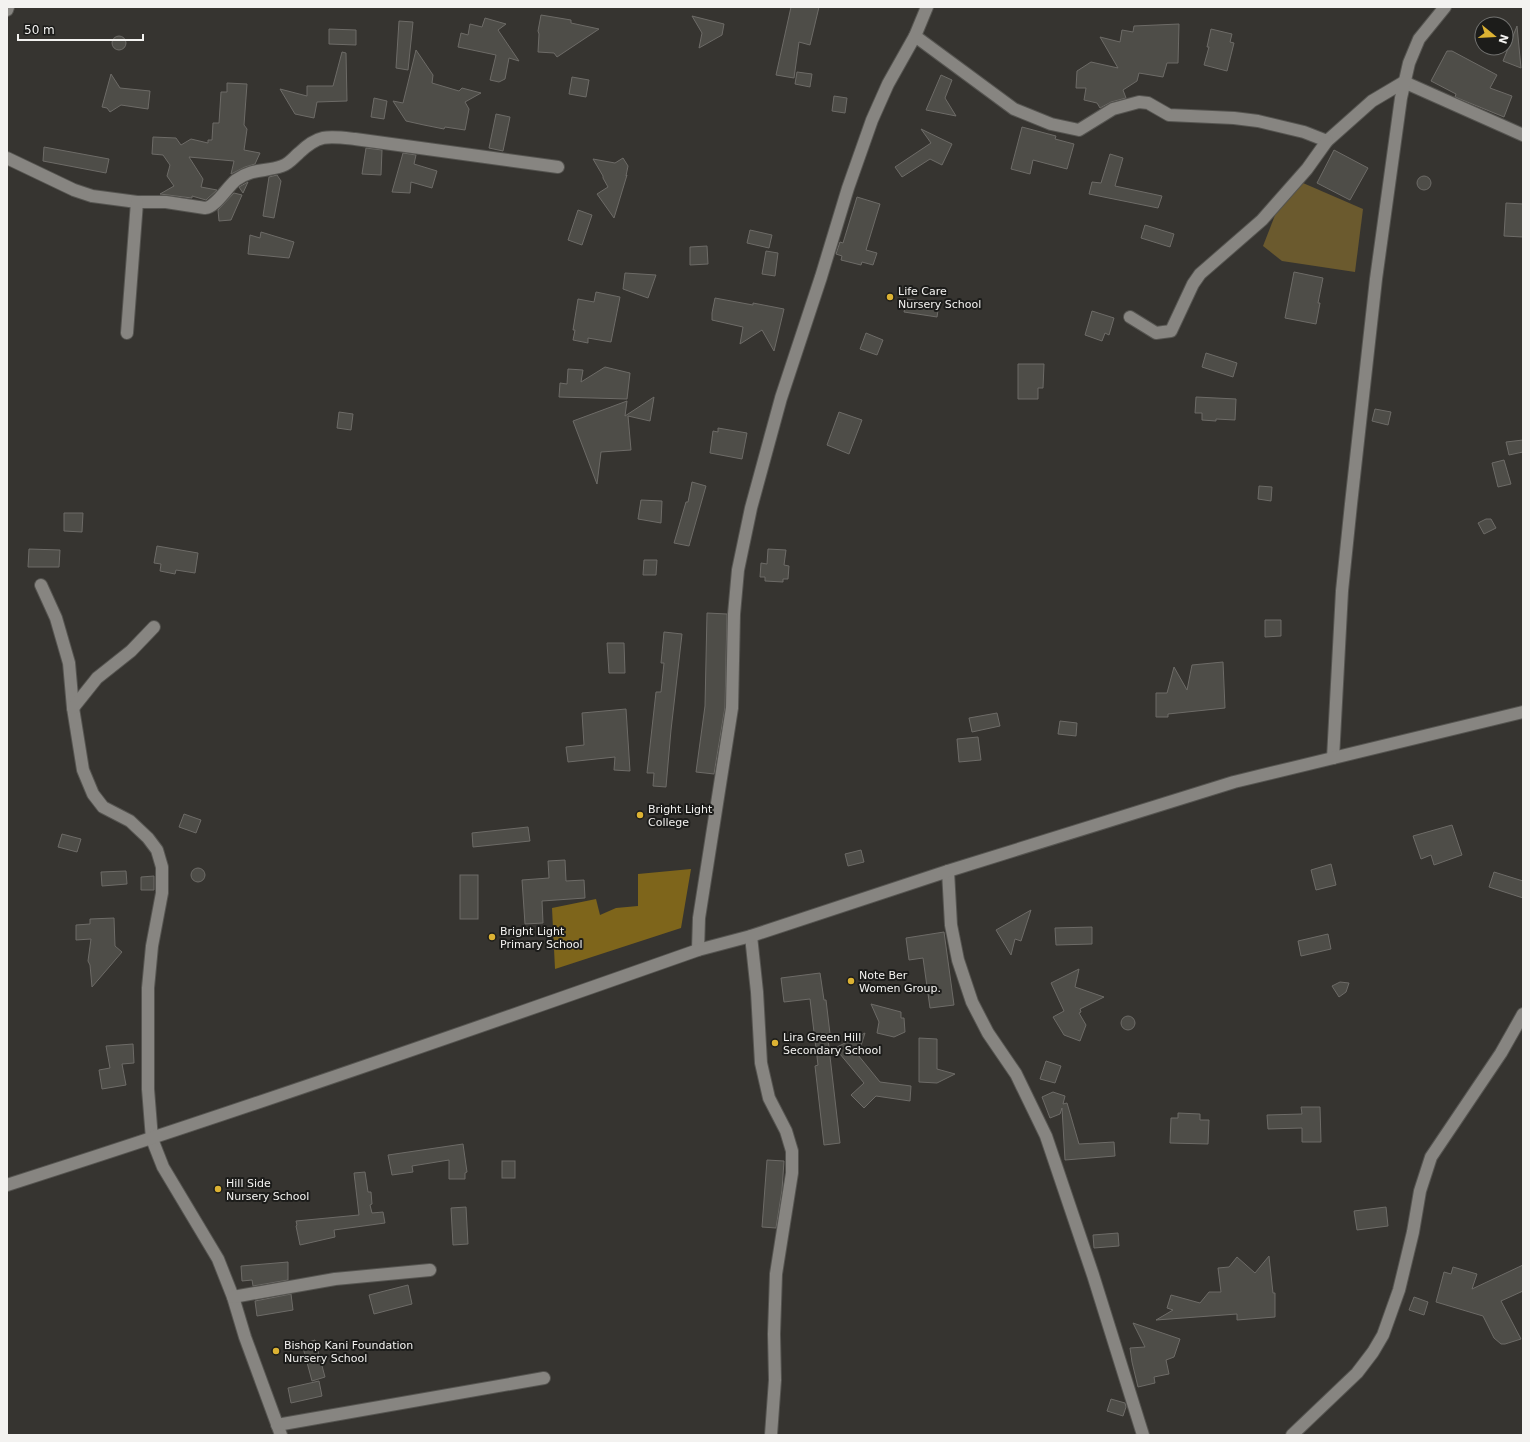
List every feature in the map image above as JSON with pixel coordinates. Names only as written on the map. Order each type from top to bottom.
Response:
[{"type":"street","points":[[698,950],[699,918],[732,708],[734,614],[738,570],[751,508],[781,398],[822,277],[848,188],[872,120],[888,84],[915,36],[927,7]]},
{"type":"street","points":[[1333,758],[1342,591],[1376,279],[1404,82],[1420,39],[1445,7]]},
{"type":"street","points":[[915,36],[1014,109],[1050,124],[1079,130],[1113,109],[1139,102],[1148,104],[1169,115],[1234,118],[1258,121],[1304,132],[1327,141]]},
{"type":"street","points":[[1404,82],[1523,135]]},
{"type":"street","points":[[1130,317],[1156,333],[1171,331],[1192,284],[1200,274],[1262,220],[1307,169],[1327,141],[1372,101],[1404,82]]},
{"type":"street","points":[[7,158],[74,190],[108,199],[137,202],[166,202],[208,208],[215,203],[228,186],[243,176],[253,172],[281,167],[289,162],[308,144],[320,138],[331,137],[355,139],[558,166]]},
{"type":"street","points":[[127,333],[137,202]]},
{"type":"street","points":[[41,585],[56,618],[68,663],[73,708],[83,770],[93,794],[103,807],[130,821],[148,838],[157,850],[162,868],[162,894],[152,946],[148,988],[148,1082],[152,1139],[163,1167],[218,1259],[233,1297],[279,1430],[544,1378]]},
{"type":"street","points":[[73,708],[97,678],[131,651],[154,627]]},
{"type":"street","points":[[7,1185],[152,1139],[698,950],[751,936],[948,871],[1234,782],[1523,712]]},
{"type":"street","points":[[948,871],[951,925],[958,960],[972,1002],[988,1033],[1016,1074],[1046,1136],[1098,1289],[1143,1435]]},
{"type":"street","points":[[751,936],[757,992],[761,1063],[769,1098],[786,1131],[792,1151],[792,1173],[776,1274],[775,1380],[772,1435]]},
{"type":"street","points":[[1292,1435],[1357,1374],[1383,1335],[1400,1290],[1420,1191],[1431,1157],[1501,1053],[1523,1014]]},
{"type":"street","points":[[233,1297],[335,1279],[430,1270]]},
{"type":"shaded area","points":[[1303,183],[1363,209],[1355,272],[1282,261],[1263,246],[1279,205]]},
{"type":"shaded area","points":[[691,869],[681,928],[555,969],[552,908],[596,899],[600,915],[616,908],[638,906],[638,874]]},
{"type":"building","points":[[791,7],[819,7],[810,45],[799,42],[794,78],[776,75]]},
{"type":"building","points":[[541,15],[571,20],[571,23],[599,29],[557,57],[554,53],[538,52],[538,31]]},
{"type":"building","points":[[692,16],[724,24],[722,35],[699,48],[702,33]]},
{"type":"building","points":[[485,18],[506,24],[498,30],[519,61],[509,58],[505,79],[499,82],[490,80],[496,55],[458,47],[461,33],[468,35],[470,24],[482,27]]},
{"type":"building","points":[[399,21],[413,22],[408,70],[396,68]]},
{"type":"building","points":[[1179,24],[1178,63],[1167,63],[1163,77],[1139,73],[1137,81],[1123,90],[1126,98],[1111,102],[1100,108],[1097,103],[1084,100],[1086,88],[1076,88],[1077,71],[1091,62],[1118,68],[1100,37],[1120,42],[1122,30],[1133,32],[1134,26]]},
{"type":"building","points":[[1517,26],[1521,68],[1503,61],[1505,56],[1514,56],[1514,34]]},
{"type":"building","points":[[329,29],[356,30],[356,45],[329,44]]},
{"type":"building","points":[[1211,29],[1232,34],[1230,42],[1234,43],[1227,71],[1204,65],[1209,47],[1207,47]]},
{"type":"building","points":[[116,36],[122,36],[126,40],[126,46],[122,50],[116,50],[112,46],[112,40]]},
{"type":"building","points":[[416,50],[433,75],[432,83],[459,91],[462,88],[481,93],[465,102],[469,109],[465,130],[445,127],[444,129],[406,121],[393,101],[403,103]]},
{"type":"building","points":[[1447,51],[1452,51],[1497,75],[1490,88],[1512,96],[1504,117],[1455,97],[1456,94],[1431,81]]},
{"type":"building","points":[[342,52],[346,53],[347,101],[317,102],[314,118],[295,114],[280,89],[307,96],[307,86],[333,86]]},
{"type":"building","points":[[797,72],[812,74],[810,87],[795,84]]},
{"type":"building","points":[[111,74],[120,88],[150,91],[148,109],[121,105],[110,112],[107,108],[102,107]]},
{"type":"building","points":[[941,75],[952,80],[945,98],[956,116],[926,110]]},
{"type":"building","points":[[572,77],[589,80],[586,97],[569,94]]},
{"type":"building","points":[[227,83],[247,84],[244,125],[247,129],[244,150],[260,153],[255,164],[231,174],[234,161],[189,157],[203,179],[201,187],[217,190],[206,200],[192,196],[192,198],[160,194],[174,186],[167,176],[170,165],[163,155],[152,154],[153,137],[176,138],[181,145],[191,139],[208,143],[208,140],[212,140],[213,123],[219,123],[221,92],[227,92]]},
{"type":"building","points":[[834,96],[847,98],[845,113],[832,111]]},
{"type":"building","points":[[374,98],[387,101],[384,119],[371,117]]},
{"type":"building","points":[[496,114],[510,117],[503,151],[489,148]]},
{"type":"building","points":[[1022,127],[1056,136],[1055,139],[1074,144],[1067,169],[1033,160],[1030,174],[1011,169]]},
{"type":"building","points":[[921,129],[952,144],[942,165],[930,159],[902,177],[895,167],[931,143]]},
{"type":"building","points":[[44,147],[109,159],[106,173],[43,161]]},
{"type":"building","points":[[366,148],[382,150],[381,175],[362,174]]},
{"type":"building","points":[[1334,150],[1368,168],[1350,200],[1317,183]]},
{"type":"building","points":[[403,153],[416,155],[414,164],[437,171],[432,188],[411,182],[410,193],[392,192]]},
{"type":"building","points":[[1110,154],[1123,158],[1115,186],[1162,196],[1158,208],[1089,194],[1092,182],[1101,183]]},
{"type":"building","points":[[623,158],[628,166],[626,176],[627,175],[614,218],[597,194],[608,187],[593,159],[615,163]]},
{"type":"building","points":[[277,175],[281,181],[274,218],[263,216],[269,177]]},
{"type":"building","points":[[1424,176],[1429,178],[1431,183],[1429,188],[1424,190],[1419,188],[1417,183],[1419,178]]},
{"type":"building","points":[[248,182],[243,193],[239,187]]},
{"type":"building","points":[[234,193],[242,195],[231,220],[219,221],[218,210]]},
{"type":"building","points":[[857,197],[880,204],[866,250],[877,253],[873,265],[862,262],[861,265],[841,260],[842,256],[836,254],[840,242],[843,243]]},
{"type":"building","points":[[1506,203],[1523,204],[1523,237],[1504,236]]},
{"type":"building","points":[[578,210],[592,215],[582,245],[568,240]]},
{"type":"building","points":[[1145,225],[1174,234],[1170,247],[1141,238]]},
{"type":"building","points":[[750,230],[772,235],[769,248],[747,243]]},
{"type":"building","points":[[261,232],[294,242],[289,258],[248,254],[250,235],[260,238]]},
{"type":"building","points":[[707,246],[708,264],[690,265],[690,247]]},
{"type":"building","points":[[766,251],[778,253],[775,276],[762,274]]},
{"type":"building","points":[[1294,272],[1323,278],[1316,324],[1285,318]]},
{"type":"building","points":[[625,273],[656,275],[648,298],[623,289]]},
{"type":"building","points":[[596,292],[620,297],[611,342],[588,338],[588,343],[573,340],[575,330],[573,330],[578,299],[594,302]]},
{"type":"building","points":[[715,298],[784,309],[774,351],[762,330],[740,344],[743,327],[712,320]]},
{"type":"building","points":[[907,299],[939,304],[937,317],[904,312]]},
{"type":"building","points":[[1092,311],[1114,318],[1109,335],[1105,333],[1102,341],[1085,335]]},
{"type":"building","points":[[866,333],[883,340],[877,355],[860,349]]},
{"type":"building","points":[[1206,353],[1237,363],[1233,377],[1202,367]]},
{"type":"building","points":[[1018,364],[1044,364],[1043,388],[1038,388],[1038,399],[1018,399]]},
{"type":"building","points":[[605,367],[630,373],[627,399],[559,397],[560,383],[567,384],[568,369],[583,370],[581,382]]},
{"type":"building","points":[[654,397],[650,421],[628,416],[631,450],[601,452],[597,484],[573,421],[627,401],[625,416]]},
{"type":"building","points":[[1196,397],[1236,399],[1235,420],[1202,420],[1202,413],[1195,413]]},
{"type":"building","points":[[1375,409],[1391,412],[1388,425],[1372,421]]},
{"type":"building","points":[[339,412],[353,414],[351,430],[337,428]]},
{"type":"building","points":[[839,412],[862,420],[849,454],[827,445]]},
{"type":"building","points":[[718,428],[747,433],[742,459],[710,453],[713,431],[718,432]]},
{"type":"building","points":[[1523,440],[1523,452],[1509,455],[1506,442]]},
{"type":"building","points":[[1504,460],[1511,484],[1498,487],[1492,463]]},
{"type":"building","points":[[692,482],[706,486],[689,546],[674,543],[686,502],[688,502]]},
{"type":"building","points":[[1259,486],[1272,487],[1271,501],[1258,499]]},
{"type":"building","points":[[641,500],[662,501],[661,523],[638,519]]},
{"type":"building","points":[[64,513],[83,513],[82,532],[64,531]]},
{"type":"building","points":[[1486,519],[1491,519],[1496,528],[1484,534],[1478,523]]},
{"type":"building","points":[[157,546],[198,553],[195,573],[176,570],[175,574],[160,571],[161,564],[154,563]]},
{"type":"building","points":[[29,549],[60,550],[59,567],[28,567]]},
{"type":"building","points":[[768,549],[786,550],[784,565],[789,566],[788,579],[783,579],[783,582],[765,581],[765,577],[760,577],[761,563],[767,564]]},
{"type":"building","points":[[644,560],[657,560],[656,575],[643,575]]},
{"type":"building","points":[[707,613],[727,614],[725,707],[714,774],[696,772],[705,706]]},
{"type":"building","points":[[1265,620],[1281,620],[1281,636],[1265,637]]},
{"type":"building","points":[[664,632],[682,634],[666,787],[653,786],[654,773],[647,773],[656,692],[661,692],[664,663],[661,663]]},
{"type":"building","points":[[607,643],[624,643],[625,673],[609,673]]},
{"type":"building","points":[[1223,662],[1225,708],[1168,714],[1168,717],[1156,717],[1156,693],[1167,693],[1174,667],[1187,690],[1192,665]]},
{"type":"building","points":[[626,709],[630,771],[614,770],[615,757],[568,762],[566,747],[584,745],[582,713]]},
{"type":"building","points":[[997,713],[1000,726],[972,732],[969,718]]},
{"type":"building","points":[[1060,721],[1077,723],[1076,736],[1058,734]]},
{"type":"building","points":[[978,737],[981,760],[959,762],[957,739]]},
{"type":"building","points":[[184,814],[201,820],[196,833],[179,827]]},
{"type":"building","points":[[1452,825],[1462,855],[1434,865],[1431,855],[1421,859],[1413,836]]},
{"type":"building","points":[[528,827],[530,841],[473,847],[472,833]]},
{"type":"building","points":[[62,834],[81,839],[77,852],[58,847]]},
{"type":"building","points":[[861,850],[864,862],[848,866],[845,854]]},
{"type":"building","points":[[565,860],[566,881],[584,880],[585,898],[542,901],[543,923],[525,924],[522,880],[549,878],[548,861]]},
{"type":"building","points":[[1331,864],[1336,885],[1316,890],[1311,870]]},
{"type":"building","points":[[198,868],[203,870],[205,875],[203,880],[198,882],[193,880],[191,875],[193,870]]},
{"type":"building","points":[[126,871],[127,884],[102,886],[101,872]]},
{"type":"building","points":[[1494,872],[1523,881],[1523,898],[1489,887]]},
{"type":"building","points":[[460,875],[478,875],[478,919],[460,919]]},
{"type":"building","points":[[154,876],[154,890],[141,890],[141,877]]},
{"type":"building","points":[[1031,910],[1021,941],[1015,939],[1011,955],[996,930]]},
{"type":"building","points":[[114,918],[115,946],[122,952],[92,987],[90,965],[88,961],[91,939],[76,940],[76,925],[90,924],[90,919]]},
{"type":"building","points":[[1092,927],[1092,944],[1056,945],[1055,928]]},
{"type":"building","points":[[944,932],[954,1005],[930,1008],[923,958],[909,960],[906,938]]},
{"type":"building","points":[[1328,934],[1331,949],[1301,956],[1298,941]]},
{"type":"building","points":[[1079,969],[1075,987],[1104,997],[1080,1009],[1081,1012],[1079,1013],[1086,1025],[1080,1041],[1064,1035],[1053,1017],[1064,1011],[1051,983]]},
{"type":"building","points":[[820,973],[824,1000],[826,1000],[831,1042],[828,1039],[840,1143],[824,1145],[815,1066],[818,1065],[810,999],[784,1002],[781,978]]},
{"type":"building","points":[[1340,982],[1349,983],[1346,992],[1339,997],[1332,986]]},
{"type":"building","points":[[871,1004],[901,1012],[901,1018],[904,1018],[905,1032],[894,1037],[877,1033],[879,1022]]},
{"type":"building","points":[[1128,1016],[1133,1018],[1135,1023],[1133,1028],[1128,1030],[1123,1028],[1121,1023],[1123,1018]]},
{"type":"building","points":[[865,1033],[858,1055],[880,1082],[911,1086],[910,1101],[876,1096],[864,1108],[851,1095],[864,1083],[835,1048]]},
{"type":"building","points":[[919,1038],[937,1039],[937,1069],[955,1074],[937,1083],[919,1082]]},
{"type":"building","points":[[133,1044],[134,1063],[122,1064],[126,1085],[102,1089],[99,1070],[110,1068],[106,1046]]},
{"type":"building","points":[[1046,1061],[1061,1066],[1055,1083],[1040,1079]]},
{"type":"building","points":[[1053,1092],[1065,1096],[1063,1104],[1067,1103],[1079,1144],[1114,1142],[1115,1156],[1065,1160],[1062,1108],[1060,1114],[1050,1118],[1042,1097]]},
{"type":"building","points":[[1301,1107],[1320,1107],[1321,1142],[1302,1142],[1302,1128],[1268,1129],[1267,1115],[1302,1114]]},
{"type":"building","points":[[1178,1113],[1200,1114],[1200,1120],[1209,1120],[1208,1144],[1170,1143],[1171,1118],[1178,1118]]},
{"type":"building","points":[[463,1144],[467,1172],[465,1173],[465,1179],[449,1179],[449,1160],[412,1166],[413,1172],[392,1175],[388,1155]]},
{"type":"building","points":[[767,1160],[784,1161],[782,1190],[776,1228],[762,1227]]},
{"type":"building","points":[[502,1161],[515,1161],[515,1178],[502,1178]]},
{"type":"building","points":[[365,1172],[368,1192],[371,1192],[372,1204],[370,1205],[372,1213],[383,1212],[385,1223],[334,1230],[335,1237],[300,1245],[296,1221],[359,1215],[354,1173]]},
{"type":"building","points":[[466,1207],[468,1244],[453,1245],[451,1208]]},
{"type":"building","points":[[1386,1207],[1388,1226],[1357,1230],[1354,1211]]},
{"type":"building","points":[[1118,1233],[1119,1246],[1094,1248],[1093,1235]]},
{"type":"building","points":[[1269,1256],[1273,1293],[1275,1293],[1275,1317],[1237,1320],[1237,1314],[1156,1320],[1173,1310],[1167,1308],[1171,1295],[1200,1303],[1209,1292],[1221,1292],[1218,1268],[1229,1267],[1237,1257],[1255,1273]]},
{"type":"building","points":[[288,1262],[288,1280],[253,1286],[252,1280],[242,1281],[241,1266]]},
{"type":"building","points":[[1523,1265],[1523,1291],[1501,1301],[1521,1339],[1501,1344],[1494,1338],[1483,1316],[1436,1302],[1444,1272],[1451,1274],[1453,1267],[1477,1274],[1472,1289]]},
{"type":"building","points":[[408,1285],[412,1304],[374,1314],[369,1295]]},
{"type":"building","points":[[291,1294],[293,1310],[257,1316],[255,1301]]},
{"type":"building","points":[[1414,1297],[1428,1302],[1424,1315],[1409,1310]]},
{"type":"building","points":[[1133,1323],[1180,1339],[1174,1357],[1166,1360],[1169,1374],[1154,1377],[1155,1383],[1138,1387],[1130,1348],[1145,1347]]},
{"type":"building","points":[[315,1340],[325,1377],[312,1381],[302,1344]]},
{"type":"building","points":[[319,1381],[322,1396],[291,1403],[288,1388]]},
{"type":"building","points":[[1111,1399],[1125,1403],[1126,1407],[1123,1416],[1107,1411]]},
{"type":"place","name":"Life Care Nursery School","points":[[890,297]]},
{"type":"place","name":"Bright Light College","points":[[640,815]]},
{"type":"place","name":"Bright Light Primary School","points":[[492,937]]},
{"type":"place","name":"Note Ber Women Group.","points":[[851,981]]},
{"type":"place","name":"Lira Green Hill Secondary School","points":[[775,1043]]},
{"type":"place","name":"Hill Side Nursery School","points":[[218,1189]]},
{"type":"place","name":"Bishop Kani Foundation Nursery School","points":[[276,1351]]}]
